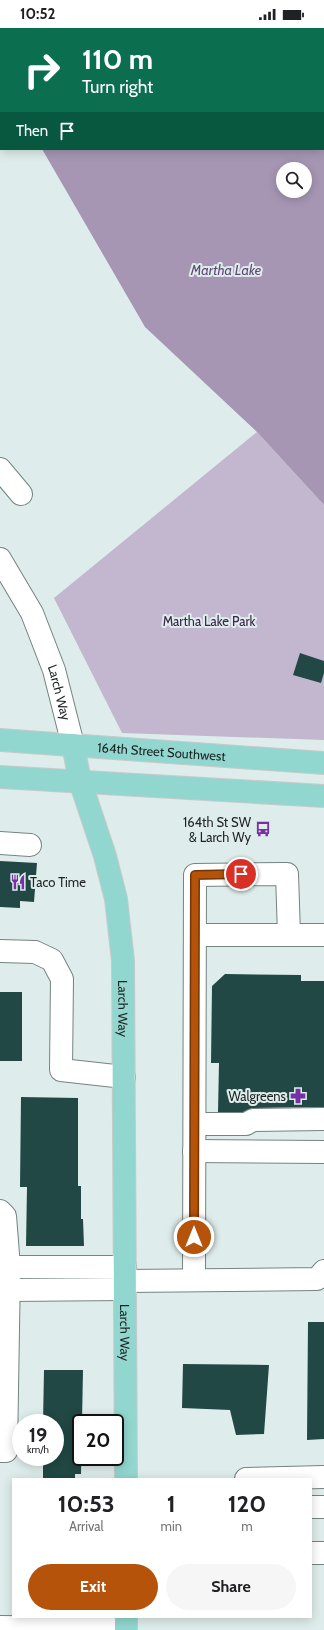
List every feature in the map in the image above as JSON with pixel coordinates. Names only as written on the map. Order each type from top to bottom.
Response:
[{"type":"main road","name":"164th Street Southwest","points":[[0,740],[324,763]]},
{"type":"main road","name":"Larch Way","points":[[73,745],[80,781],[105,856],[116,899],[123,961],[126,1478]]},
{"type":"main road","points":[[0,777],[324,796]]},
{"type":"street","points":[[0,469],[20,494]]},
{"type":"street","name":"Larch Way","points":[[0,559],[32,613],[54,670],[73,745]]},
{"type":"street","points":[[0,843],[30,845]]},
{"type":"street","points":[[194,1280],[195,875],[287,874],[289,935]]},
{"type":"street","points":[[195,934],[324,935]]},
{"type":"street","points":[[0,951],[35,952],[52,960],[62,979],[61,1070],[124,1077]]},
{"type":"street","points":[[195,1124],[246,1124],[253,1120],[324,1119]]},
{"type":"street","points":[[194,1151],[324,1152]]},
{"type":"street","points":[[0,1211],[5,1216],[9,1267],[6,1451],[0,1451]]},
{"type":"street","points":[[9,1267],[125,1279],[194,1280],[317,1279],[324,1271]]},
{"type":"street","points":[[8,1290],[125,1279]]},
{"type":"street","points":[[300,1478],[324,1477]]},
{"type":"street","points":[[312,1507],[324,1507]]},
{"type":"street","points":[[312,1553],[324,1553]]},
{"type":"street","points":[[0,1627],[126,1625]]},
{"type":"green space","name":"Martha Lake Park","points":[[257,432],[324,505],[324,740],[122,733],[54,598]]},
{"type":"water","name":"Martha Lake","points":[[43,150],[324,150],[324,505],[257,432],[145,327]]},
{"type":"building","points":[[300,653],[324,661],[324,673],[321,683],[293,675]]},
{"type":"building","name":"Taco Time","points":[[0,861],[37,863],[34,902],[20,901],[20,908],[0,907]]},
{"type":"building","name":"Walgreens","points":[[225,974],[301,975],[301,981],[324,981],[324,1107],[253,1108],[243,1112],[218,1112],[219,1063],[211,1063],[212,986]]},
{"type":"building","points":[[0,992],[22,992],[22,1061],[0,1061]]},
{"type":"building","points":[[21,1097],[78,1098],[78,1186],[81,1186],[81,1219],[83,1219],[84,1246],[26,1246],[27,1187],[20,1187]]},
{"type":"building","points":[[308,1322],[324,1322],[324,1439],[307,1440]]},
{"type":"building","points":[[183,1364],[269,1365],[264,1434],[236,1435],[230,1410],[182,1408]]},
{"type":"building","points":[[44,1370],[83,1370],[82,1414],[72,1414],[72,1466],[81,1466],[81,1474],[75,1474],[75,1478],[43,1478],[43,1466],[64,1466],[64,1414],[43,1414]]},
{"type":"place","name":"164th St SW & Larch Wy","points":[[263,829]]},
{"type":"place","name":"Taco Time","points":[[18,882]]},
{"type":"place","name":"Walgreens","points":[[298,1096]]},
{"type":"route","points":[[194,1237],[195,875],[241,874]]}]
